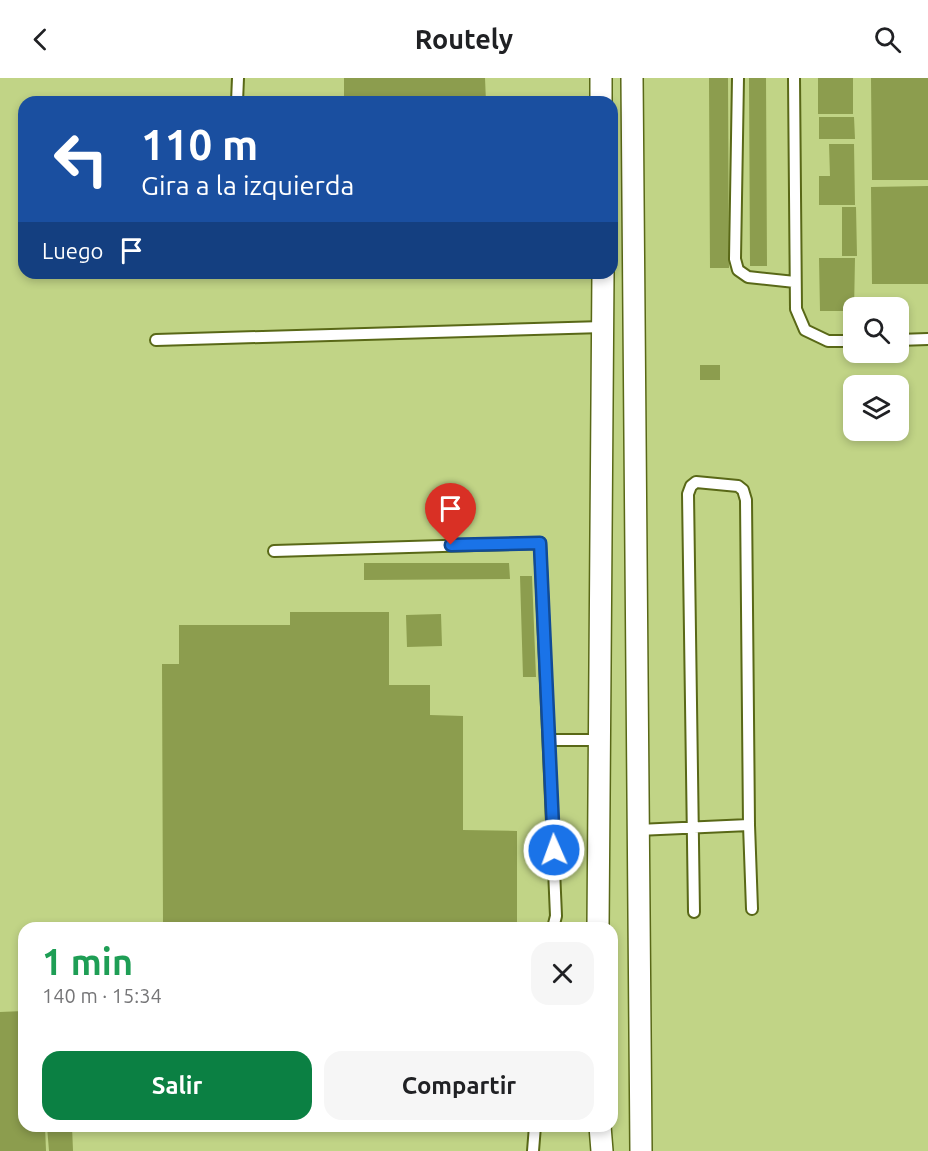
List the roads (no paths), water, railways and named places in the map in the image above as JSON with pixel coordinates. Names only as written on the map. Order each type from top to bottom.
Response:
[{"type":"street","points":[[601,78],[601,96]]},
{"type":"street","points":[[632,78],[641,1151]]},
{"type":"street","points":[[598,922],[603,279]]},
{"type":"street","points":[[600,1132],[602,1151]]},
{"type":"lane","points":[[237,96],[238,78]]},
{"type":"lane","points":[[738,78],[735,259],[738,270],[748,277],[795,282]]},
{"type":"lane","points":[[794,78],[796,309],[806,330],[828,341],[843,341]]},
{"type":"lane","points":[[156,340],[603,327]]},
{"type":"lane","points":[[909,340],[928,339]]},
{"type":"lane","points":[[694,912],[688,494],[691,486],[696,482],[738,486],[743,490],[746,500],[752,909]]},
{"type":"lane","points":[[274,550],[540,543],[556,915],[554,922]]},
{"type":"lane","points":[[549,740],[600,740]]},
{"type":"lane","points":[[638,830],[749,825]]},
{"type":"lane","points":[[533,1151],[535,1132]]}]
